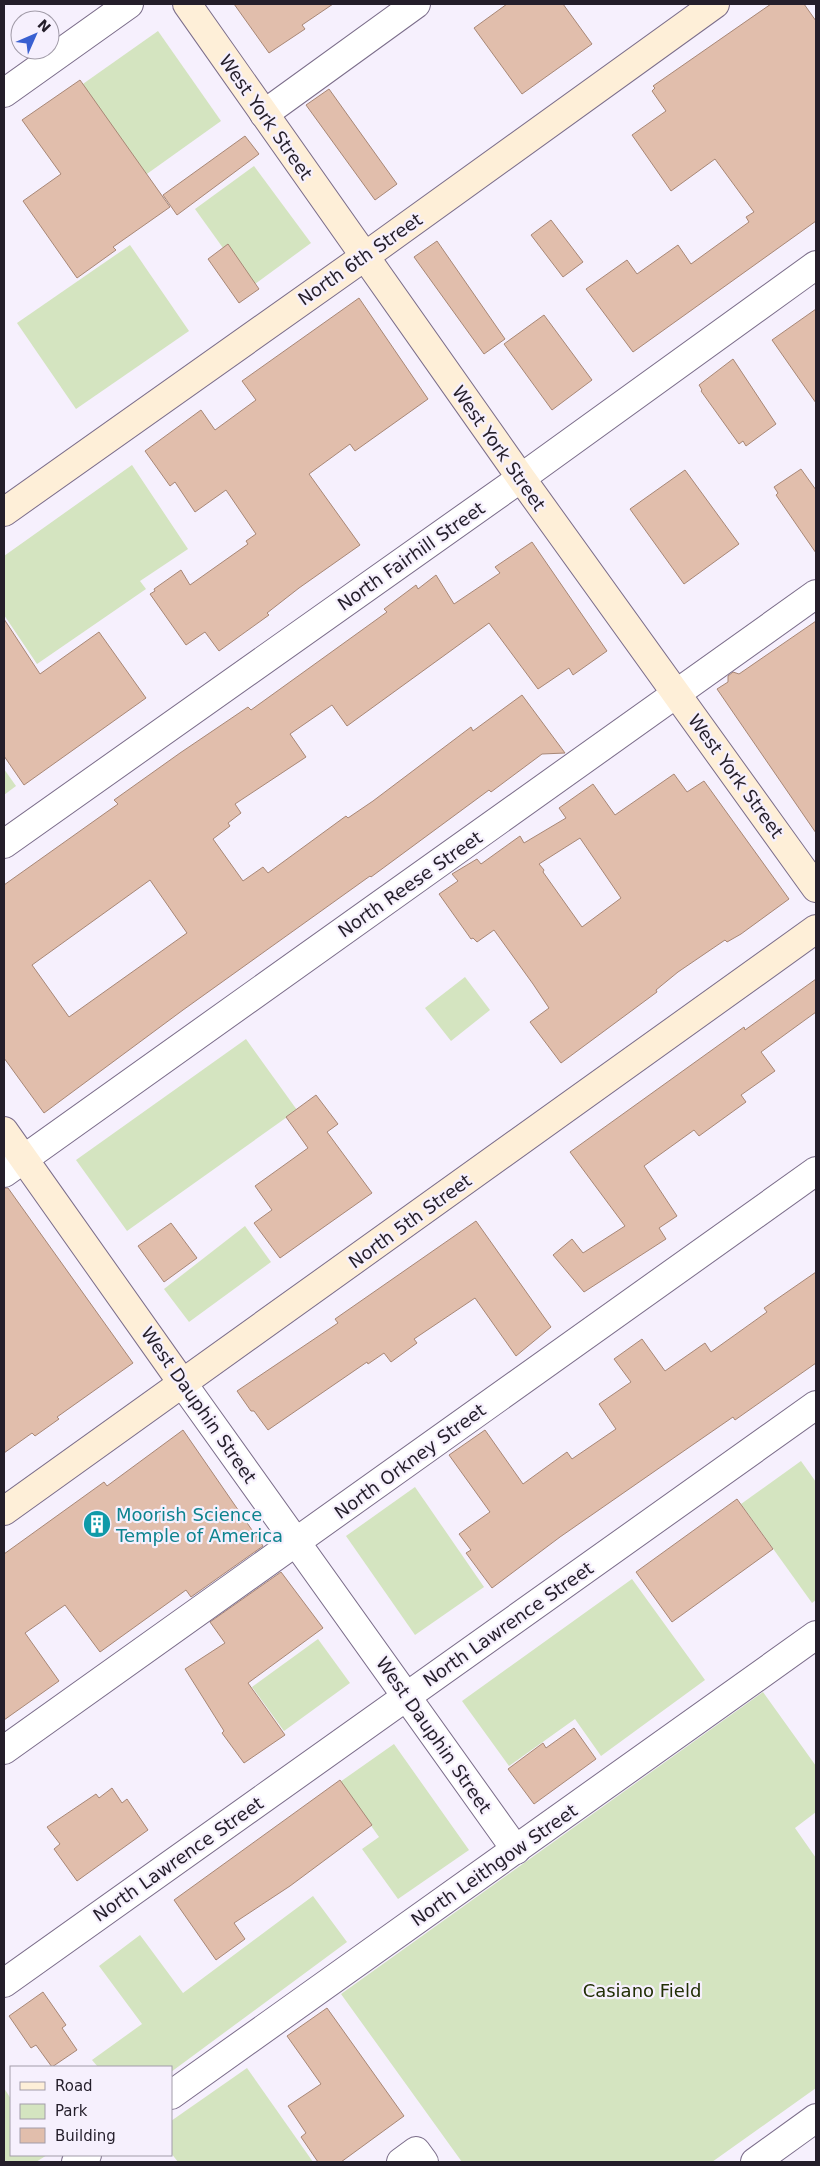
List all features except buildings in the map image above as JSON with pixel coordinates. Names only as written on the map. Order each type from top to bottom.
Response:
[{"type":"main road","name":"West York Street","points":[[187,4],[520,478],[816,888]]},
{"type":"main road","name":"North 6th Street","points":[[4,512],[364,257],[715,4]]},
{"type":"main road","name":"North 5th Street","points":[[4,1511],[816,929]]},
{"type":"main road","name":"West Dauphin Street","points":[[4,1131],[14,1166],[183,1384]]},
{"type":"street","points":[[4,93],[129,4]]},
{"type":"street","points":[[264,114],[416,4]]},
{"type":"street","name":"North Fairhill Street","points":[[4,844],[520,478],[816,265]]},
{"type":"street","name":"North Reese Street","points":[[14,1166],[816,594]]},
{"type":"street","name":"North Orkney Street","points":[[4,1750],[816,1171]]},
{"type":"street","name":"West Dauphin Street","points":[[183,1384],[516,1850]]},
{"type":"street","name":"North Lawrence Street","points":[[4,1983],[816,1405]]},
{"type":"street","name":"North Leithgow Street","points":[[172,2094],[816,1635]]},
{"type":"street","points":[[755,2162],[816,2118]]},
{"type":"green space","points":[[158,31],[221,121],[144,176],[80,86]]},
{"type":"green space","points":[[254,166],[311,243],[251,287],[195,209]]},
{"type":"green space","points":[[130,245],[189,331],[76,409],[17,323]]},
{"type":"green space","points":[[132,465],[188,549],[140,581],[146,589],[37,664],[4,615],[4,556]]},
{"type":"green space","points":[[4,769],[16,786],[4,795]]},
{"type":"green space","points":[[465,977],[490,1010],[451,1041],[425,1008]]},
{"type":"green space","points":[[246,1039],[297,1110],[127,1231],[76,1160]]},
{"type":"green space","points":[[245,1226],[271,1262],[189,1322],[164,1289]]},
{"type":"green space","points":[[801,1461],[816,1482],[816,1600],[812,1603],[741,1504]]},
{"type":"green space","points":[[415,1487],[484,1587],[415,1635],[346,1536]]},
{"type":"green space","points":[[632,1579],[705,1680],[601,1756],[575,1719],[509,1766],[462,1701]]},
{"type":"green space","points":[[318,1639],[350,1683],[284,1731],[252,1687]]},
{"type":"green space","name":"Casiano Field","points":[[763,1692],[816,1766],[816,1812],[795,1828],[816,1858],[816,2088],[712,2162],[462,2162],[341,1994]]},
{"type":"green space","points":[[394,1744],[469,1850],[398,1899],[362,1849],[379,1837],[340,1782]]},
{"type":"green space","points":[[313,1896],[347,1942],[172,2071],[172,2066],[97,2066],[92,2060],[142,2024],[99,1966],[140,1935],[183,1993]]},
{"type":"green space","points":[[247,2068],[313,2162],[178,2162],[172,2154],[172,2120]]},
{"type":"green space","points":[[4,2088],[10,2097],[10,2156],[45,2156],[36,2162],[4,2162]]},
{"type":"place","name":"Moorish Science Temple of America","points":[[97,1524]]}]
